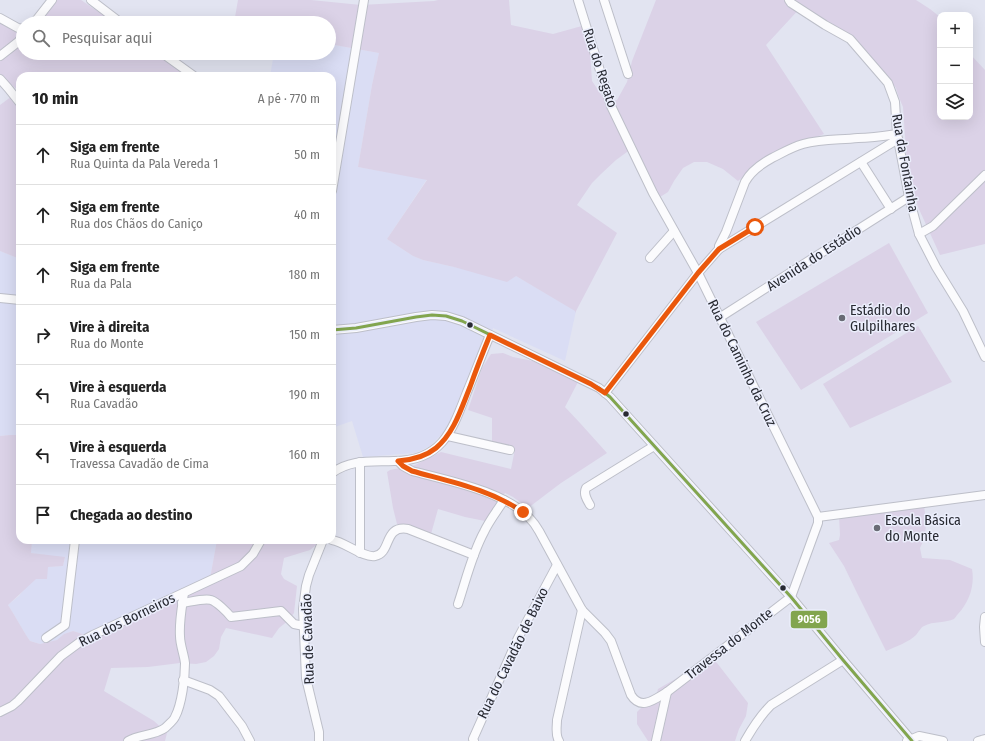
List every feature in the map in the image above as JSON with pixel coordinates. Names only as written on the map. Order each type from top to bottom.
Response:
[{"type":"street","points":[[39,16],[52,0]]},
{"type":"street","points":[[91,0],[112,16]]},
{"type":"street","points":[[336,167],[364,0]]},
{"type":"street","name":"Rua do Regato","points":[[578,0],[611,106],[625,135]]},
{"type":"street","points":[[604,0],[628,74]]},
{"type":"street","name":"Rua da Fontaínha","points":[[789,0],[791,3],[825,25],[850,39],[888,83],[895,102],[898,137],[909,197],[919,234],[936,267],[963,311],[985,358]]},
{"type":"street","points":[[0,18],[16,27]]},
{"type":"street","points":[[0,56],[16,44]]},
{"type":"street","points":[[172,60],[188,72]]},
{"type":"street","points":[[0,79],[16,98]]},
{"type":"street","name":"Rua do Caminho da Cruz","points":[[625,135],[653,193],[698,273],[818,517]]},
{"type":"street","points":[[605,393],[698,273],[719,249],[861,162],[898,137]]},
{"type":"street","points":[[719,249],[745,182],[755,169],[763,163],[798,146],[823,140],[898,137]]},
{"type":"street","points":[[861,162],[891,209]]},
{"type":"street","points":[[919,234],[933,226],[985,175]]},
{"type":"street","name":"Avenida do Estádio","points":[[719,318],[909,197]]},
{"type":"street","points":[[650,258],[674,231]]},
{"type":"street","points":[[0,298],[16,300]]},
{"type":"street","points":[[336,330],[356,328],[432,315],[446,316],[462,321],[591,384],[605,393],[791,597],[910,740],[919,736],[943,741]]},
{"type":"street","points":[[336,471],[346,465],[360,462],[414,459],[427,454],[436,448],[451,431],[490,335]]},
{"type":"street","points":[[448,436],[510,450]]},
{"type":"street","points":[[590,505],[585,495],[586,488],[654,446]]},
{"type":"street","points":[[398,461],[412,471],[477,489],[504,500],[523,512],[532,520],[539,531],[582,610],[557,720],[557,738],[559,741]]},
{"type":"street","points":[[360,462],[360,553]]},
{"type":"street","points":[[791,597],[818,523],[818,517],[985,495]]},
{"type":"street","points":[[458,604],[474,555],[484,532],[504,500]]},
{"type":"street","points":[[336,541],[360,553],[370,556],[377,556],[384,550],[393,532],[404,528],[474,555]]},
{"type":"street","points":[[46,638],[65,625],[75,544]]},
{"type":"street","name":"Rua dos Borneiros","points":[[0,712],[18,701],[61,656],[80,642],[241,566],[253,554],[259,544]]},
{"type":"street","name":"Rua de Cavadão","points":[[319,741],[319,732],[306,678],[304,598],[309,575],[321,544]]},
{"type":"street","name":"Rua do Cavadão de Baixo","points":[[474,741],[473,739],[515,645],[556,564]]},
{"type":"street","points":[[128,741],[132,738],[160,730],[175,718],[182,695],[185,663],[180,636],[180,623],[184,593]]},
{"type":"street","name":"Travessa do Monte","points":[[582,610],[612,641],[631,695],[638,703],[643,703],[649,702],[667,692],[791,597]]},
{"type":"street","points":[[182,603],[211,600],[231,616],[281,611],[294,624],[304,626]]},
{"type":"street","points":[[985,617],[985,642]]},
{"type":"street","points":[[745,741],[756,722],[771,705],[842,660]]},
{"type":"street","points":[[183,680],[210,690],[220,696],[242,726],[250,741]]},
{"type":"street","points":[[656,741],[667,692]]},
{"type":"street","points":[[978,741],[985,739]]},
{"type":"shaded area","points":[[57,0],[81,0],[105,16],[44,16]]},
{"type":"shaded area","points":[[238,0],[311,0],[361,5],[438,0],[509,0],[511,25],[553,34],[589,24],[592,81],[606,102],[617,100],[627,82],[632,61],[656,0],[916,0],[937,15],[937,120],[973,120],[973,57],[985,70],[985,244],[940,255],[918,207],[907,165],[903,107],[896,88],[857,40],[802,6],[766,45],[824,134],[761,161],[738,181],[723,169],[707,162],[694,162],[683,168],[668,192],[660,197],[636,151],[627,152],[616,160],[592,183],[577,205],[617,233],[575,313],[575,311],[516,276],[507,282],[423,260],[413,256],[387,239],[427,180],[358,167],[379,53],[336,45],[336,16],[235,16]]},
{"type":"shaded area","points":[[0,20],[16,29],[16,60],[169,60],[185,72],[16,72],[16,89],[0,76]]},
{"type":"shaded area","points":[[336,45],[379,53],[358,167],[427,179],[387,239],[413,256],[423,260],[454,267],[516,276],[576,311],[565,361],[493,328],[489,347],[482,344],[445,431],[430,446],[415,453],[363,457],[352,421],[336,427],[336,72],[271,72],[273,60],[336,60]]},
{"type":"shaded area","points":[[16,93],[16,257],[0,251],[0,105]]},
{"type":"shaded area","name":"Estádio do Gulpilhares","points":[[889,243],[928,313],[801,390],[756,322]]},
{"type":"shaded area","points":[[0,251],[16,257],[16,435],[0,436]]},
{"type":"shaded area","name":"Estádio do Gulpilhares","points":[[918,326],[952,382],[850,428],[823,384]]},
{"type":"shaded area","points":[[503,353],[555,369],[578,382],[565,407],[607,453],[561,483],[528,508],[505,493],[485,521],[438,509],[431,534],[397,524],[387,472],[390,470],[415,465],[441,452],[511,469],[515,449],[492,443],[492,418],[468,410],[482,368],[491,354]]},
{"type":"shaded area","points":[[16,435],[16,544],[32,544],[31,553],[65,557],[63,566],[48,567],[47,579],[36,579],[8,605],[30,641],[40,644],[57,640],[64,634],[73,631],[95,638],[209,584],[216,544],[317,544],[310,550],[284,558],[281,574],[284,579],[297,586],[294,613],[289,620],[279,628],[272,638],[226,628],[221,637],[219,649],[214,656],[206,662],[196,664],[180,663],[148,667],[111,668],[104,691],[154,721],[167,733],[165,741],[0,741],[0,436]]},
{"type":"shaded area","points":[[924,505],[926,522],[925,537],[920,548],[922,558],[950,560],[972,569],[972,588],[968,599],[954,619],[931,623],[924,626],[910,640],[886,651],[844,566],[829,543],[839,540],[839,516]]},
{"type":"shaded area","points":[[31,544],[216,544],[209,584],[95,638],[73,631],[64,634],[57,640],[40,644],[30,641],[8,605],[48,567],[63,566],[65,558],[30,553]]},
{"type":"shaded area","points":[[710,659],[717,663],[748,703],[746,716],[735,741],[648,741],[637,724],[637,712],[644,705],[655,700],[658,689]]},
{"type":"transit line","name":"9056","points":[[336,330],[356,328],[432,315],[446,316],[462,321],[599,388],[610,397],[791,597],[912,741]]},
{"type":"place","name":"Estádio do Gulpilhares","points":[[842,318]]},
{"type":"place","name":"Escola Básica do Monte","points":[[877,528]]},
{"type":"route","points":[[523,512],[504,500],[477,489],[406,469],[398,461],[414,459],[427,454],[436,448],[448,436],[460,412],[490,335],[599,388],[605,393],[698,273],[719,249],[755,227]]}]
